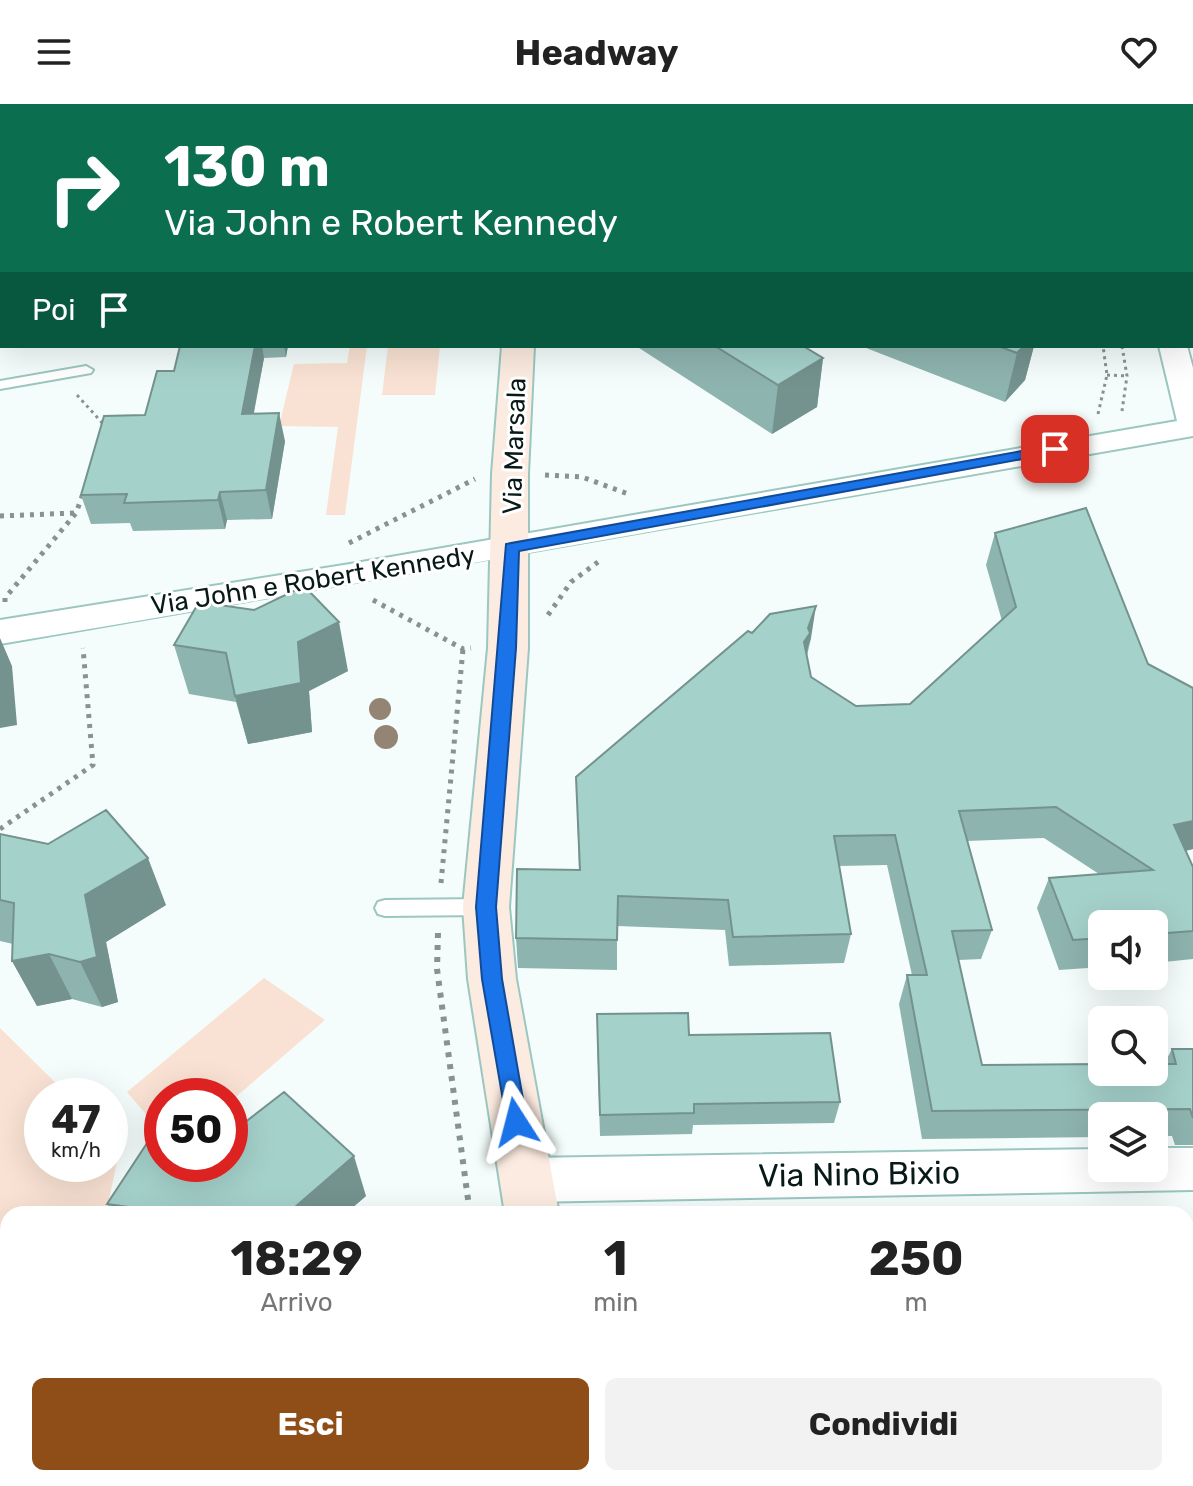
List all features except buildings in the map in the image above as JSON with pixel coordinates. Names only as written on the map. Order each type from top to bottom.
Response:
[{"type":"main road","name":"Via Marsala","points":[[518,348],[496,475],[511,547],[508,648],[486,907],[492,979],[529,1197]]},
{"type":"street","points":[[1174,348],[1193,426]]},
{"type":"street","name":"Via John e Robert Kennedy","points":[[3,632],[350,575],[1193,426]]},
{"type":"street","name":"Via Nino Bixio","points":[[529,1197],[1193,1169]]},
{"type":"lane","points":[[0,385],[86,370]]},
{"type":"lane","points":[[385,908],[486,907]]},
{"type":"path","points":[[1118,438],[1127,376],[1122,348]]},
{"type":"path","points":[[58,375],[107,427]]},
{"type":"path","points":[[1107,375],[1127,376]]},
{"type":"path","points":[[605,558],[582,573],[561,594],[547,618],[539,647],[463,649],[355,590],[346,544],[496,475],[582,477],[640,498],[649,520]]},
{"type":"path","points":[[3,632],[5,598],[76,513],[86,485]]},
{"type":"path","points":[[0,516],[76,513]]},
{"type":"path","points":[[0,829],[93,765],[80,619]]},
{"type":"shaded area","points":[[350,348],[367,348],[345,515],[326,515],[338,427],[279,426],[294,364],[347,363]]},
{"type":"shaded area","points":[[388,348],[440,348],[435,395],[382,395]]},
{"type":"shaded area","points":[[264,978],[325,1020],[248,1086],[248,1078],[144,1078],[144,1112],[128,1091]]},
{"type":"shaded area","points":[[0,1028],[51,1078],[24,1078],[24,1182],[113,1182],[108,1206],[0,1206]]},
{"type":"route","points":[[516,1122],[492,979],[486,907],[508,648],[511,547],[1055,449]]}]
